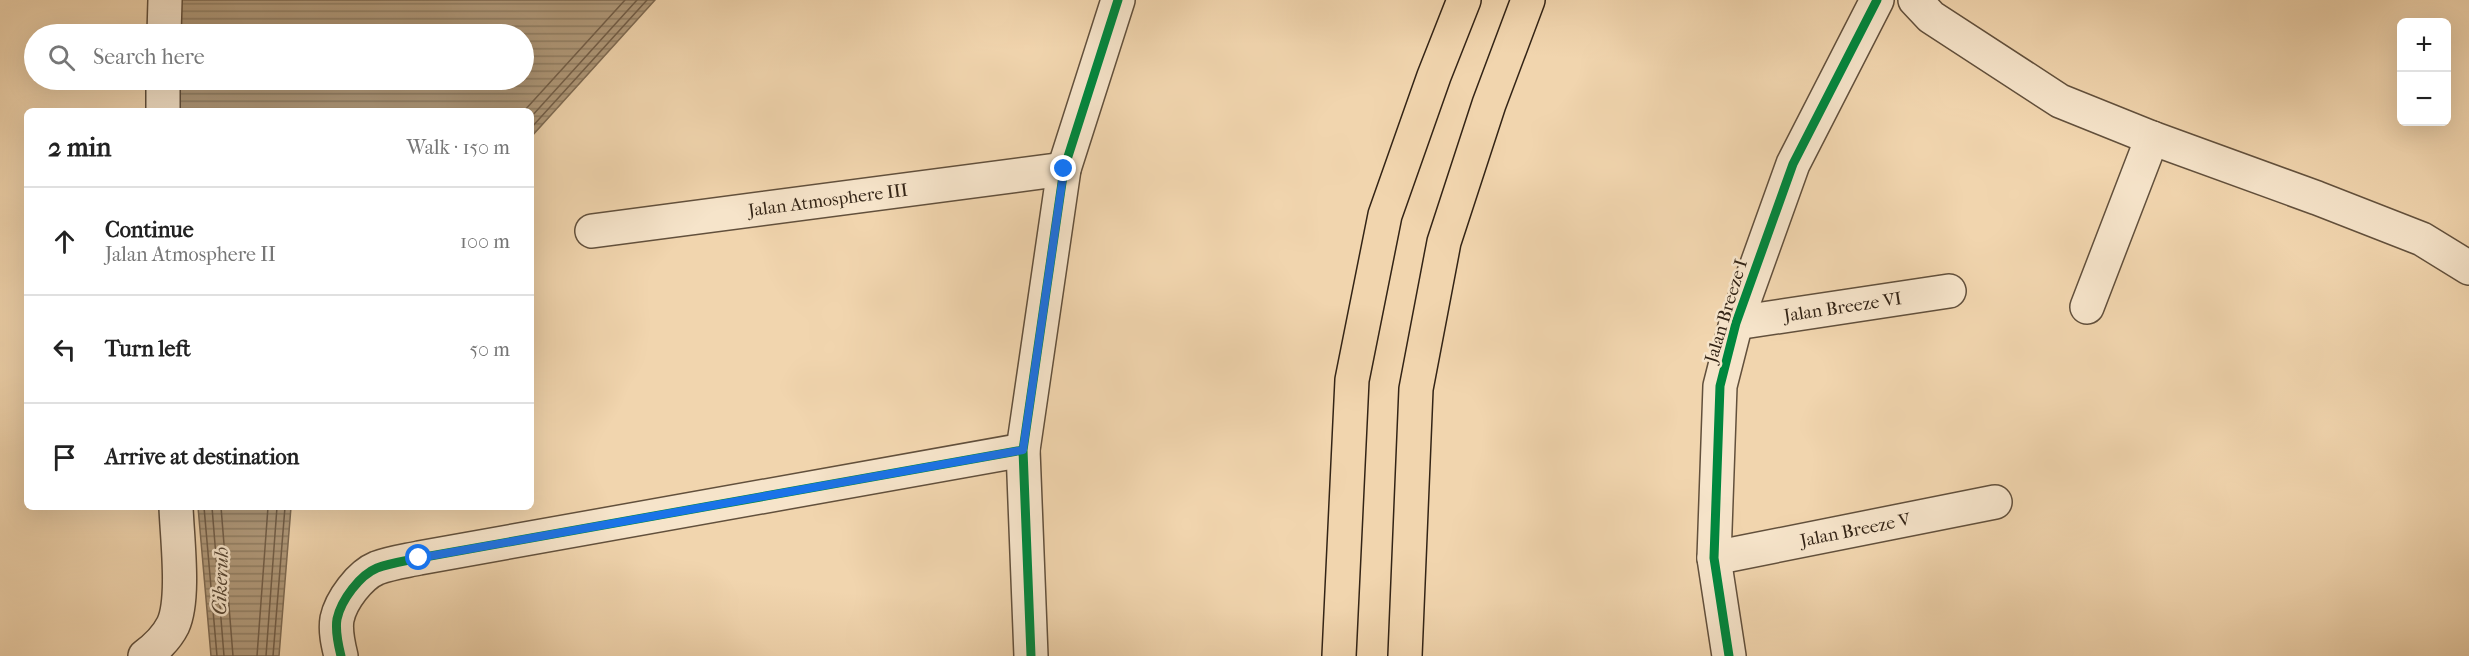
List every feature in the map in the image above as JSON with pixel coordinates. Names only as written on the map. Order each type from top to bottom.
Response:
[{"type":"main road","points":[[1339,656],[1352,380],[1385,215],[1434,76],[1464,0]]},
{"type":"main road","points":[[1405,656],[1416,388],[1426,332],[1444,242],[1489,104],[1528,0]]},
{"type":"street","points":[[164,24],[165,0]]},
{"type":"street","points":[[1031,656],[1023,450],[1064,169],[1118,0]]},
{"type":"street","name":"Jalan Breeze I","points":[[1729,656],[1714,558],[1720,386],[1736,323],[1793,164],[1877,0]]},
{"type":"street","points":[[1915,0],[1931,17],[2060,100],[2152,138],[2422,239],[2469,268]]},
{"type":"street","points":[[163,90],[163,108]]},
{"type":"street","points":[[2087,308],[2152,138]]},
{"type":"street","name":"Jalan Atmosphere III","points":[[592,231],[1064,169]]},
{"type":"street","name":"Jalan Breeze VI","points":[[1736,323],[1949,291]]},
{"type":"street","points":[[341,656],[337,640],[337,618],[344,601],[362,578],[377,568],[419,558],[1023,450]]},
{"type":"street","name":"Jalan Breeze V","points":[[1714,558],[1995,502]]},
{"type":"street","points":[[145,656],[156,648],[173,624],[179,594],[176,510]]},
{"type":"water","points":[[165,0],[655,0],[534,134],[534,108],[164,108],[163,90],[534,90],[534,24],[164,24]]},
{"type":"water","name":"Cikeruh","points":[[198,510],[291,510],[279,656],[211,656]]},
{"type":"cycle path","points":[[1031,656],[1023,450],[1064,169],[1118,0]]},
{"type":"cycle path","points":[[1729,656],[1714,558],[1720,386],[1736,323],[1793,164],[1877,0]]},
{"type":"cycle path","points":[[341,656],[336,624],[339,612],[352,589],[364,576],[382,566],[1023,450]]},
{"type":"route","points":[[419,558],[1023,450],[1064,169]]}]
